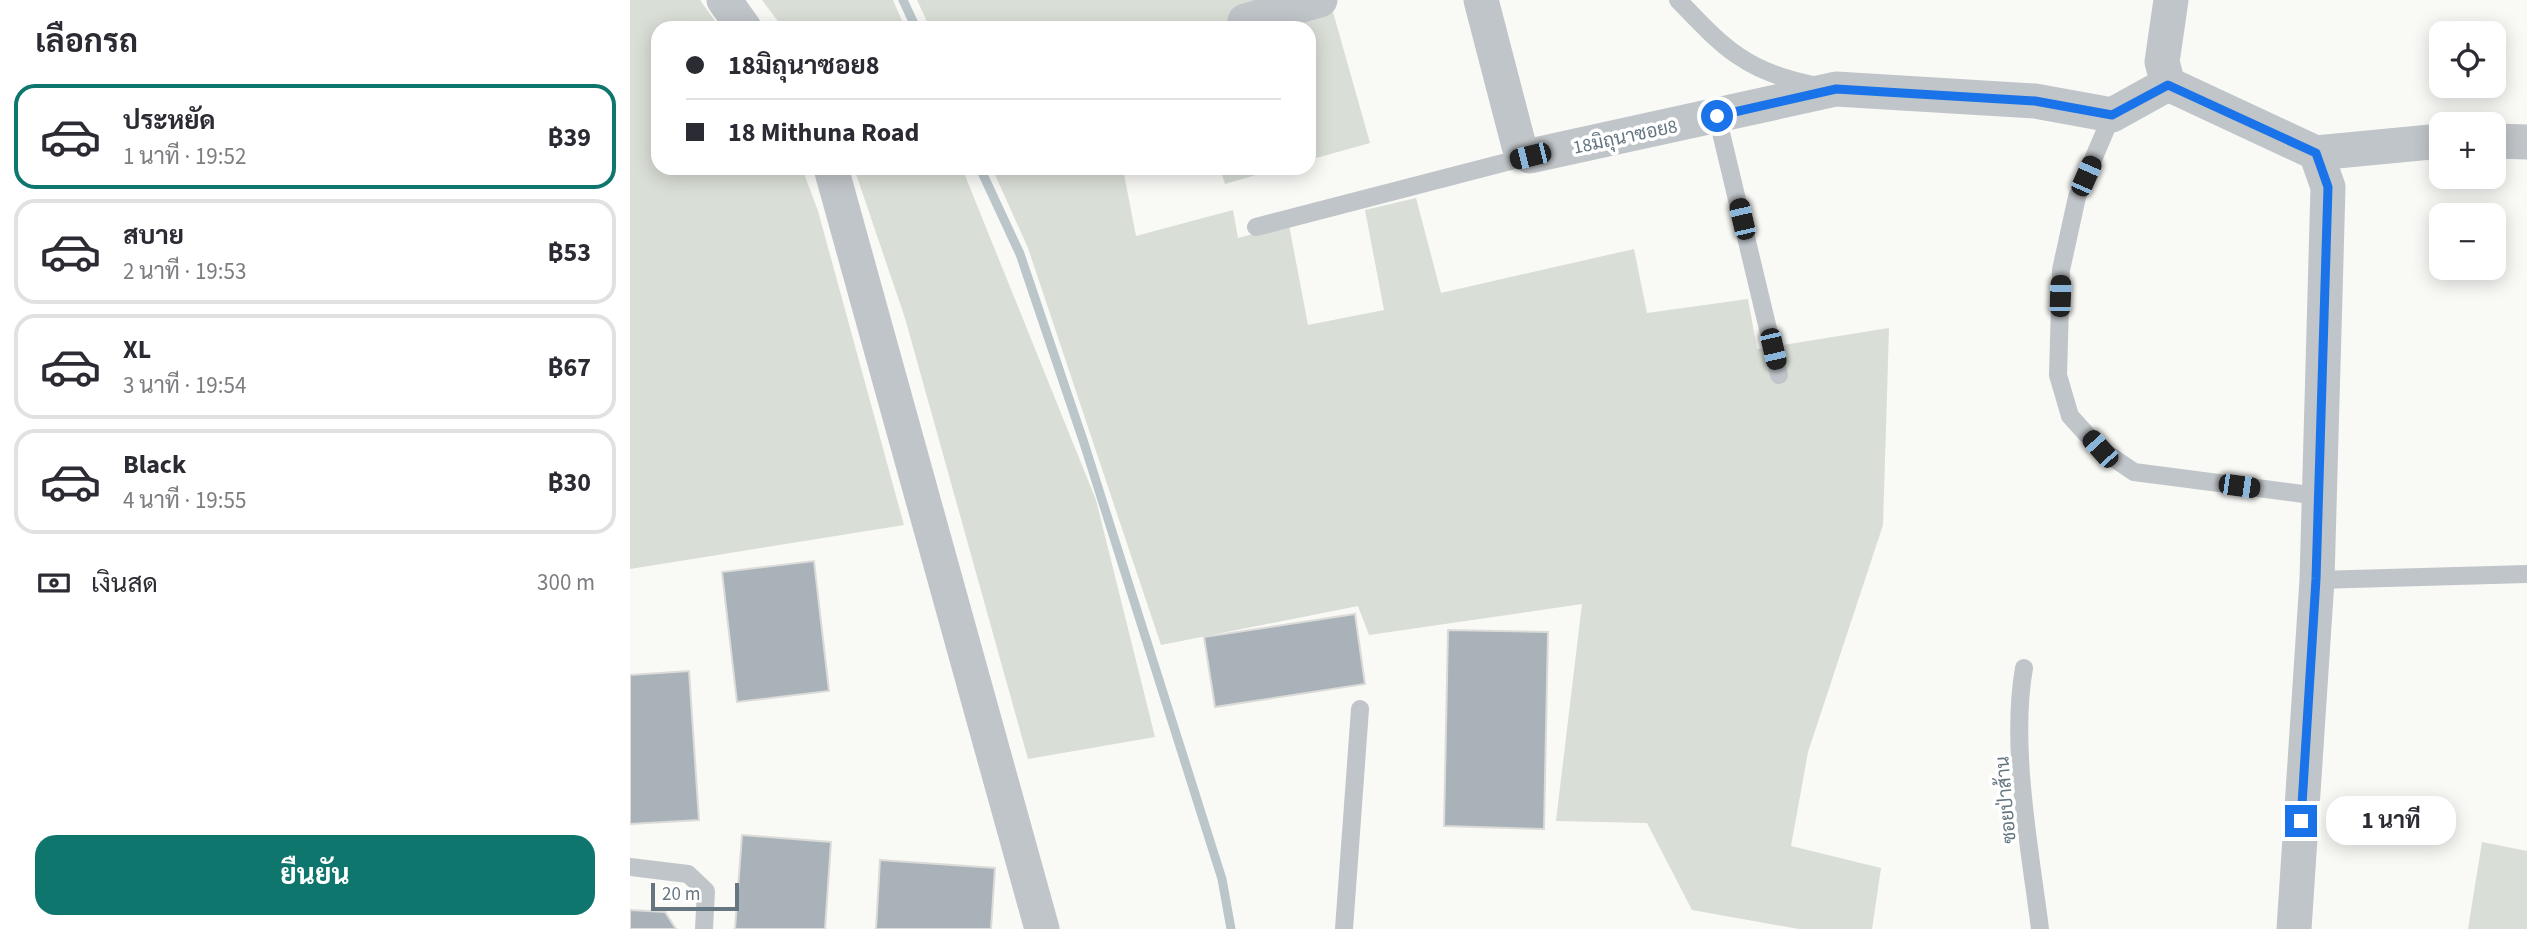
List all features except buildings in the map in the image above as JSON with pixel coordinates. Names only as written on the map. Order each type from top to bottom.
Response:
[{"type":"street","points":[[724,0],[739,21]]},
{"type":"street","points":[[1248,21],[1320,0]]},
{"type":"street","points":[[1481,0],[1518,146],[1530,156]]},
{"type":"street","points":[[2168,85],[2162,62],[2171,0]]},
{"type":"street","points":[[2112,115],[2168,85]]},
{"type":"street","points":[[2168,85],[2316,153],[2429,142]]},
{"type":"street","name":"18มิถุนาซอย8","points":[[1530,156],[1836,89],[2035,101],[2112,115]]},
{"type":"street","points":[[2506,141],[2527,142]]},
{"type":"street","points":[[2294,929],[2316,579],[2328,187],[2316,153]]},
{"type":"street","points":[[833,175],[1042,929]]},
{"type":"lane","points":[[1678,0],[1724,48],[1778,78],[1836,89]]},
{"type":"lane","points":[[2112,115],[2077,197],[2061,270],[2058,376],[2070,416],[2100,449],[2134,472],[2319,496]]},
{"type":"lane","points":[[1717,116],[1779,375]]},
{"type":"lane","points":[[1256,227],[1530,156]]},
{"type":"lane","points":[[2316,579],[2527,574]]},
{"type":"lane","name":"ซอยป่าส้าน","points":[[2024,668],[2018,701],[2026,811],[2040,929]]},
{"type":"lane","points":[[1344,929],[1360,709]]},
{"type":"lane","points":[[630,867],[688,874],[706,891],[704,929]]},
{"type":"shaded area","points":[[630,0],[700,0],[715,21],[651,21],[651,175],[805,175],[818,211],[904,525],[630,569]]},
{"type":"shaded area","points":[[762,0],[893,0],[902,21],[778,21]]},
{"type":"shaded area","points":[[917,0],[1302,0],[1307,19],[1333,12],[1370,143],[1316,158],[1316,21],[927,21]]},
{"type":"shaded area","points":[[856,175],[965,175],[1096,500],[1155,737],[1028,759],[905,318]]},
{"type":"shaded area","points":[[995,175],[1124,175],[1136,236],[1233,210],[1238,238],[1289,225],[1308,325],[1384,310],[1365,210],[1416,198],[1441,293],[1634,249],[1647,313],[1748,299],[1757,349],[1889,328],[1883,525],[1808,752],[1791,846],[1881,868],[1872,929],[1799,929],[1692,910],[1647,823],[1556,821],[1582,604],[1369,635],[1358,606],[1161,645],[1028,248]]},
{"type":"shaded area","points":[[1222,175],[1256,175],[1225,184]]},
{"type":"shaded area","points":[[2482,842],[2527,851],[2527,929],[2468,929]]},
{"type":"waterway","points":[[903,0],[913,21]]},
{"type":"waterway","points":[[983,175],[1020,254],[1084,443],[1222,879],[1231,929]]},
{"type":"route","points":[[1717,116],[1836,89],[2035,101],[2112,115],[2168,85],[2316,153],[2328,187],[2316,579],[2301,821]]}]
